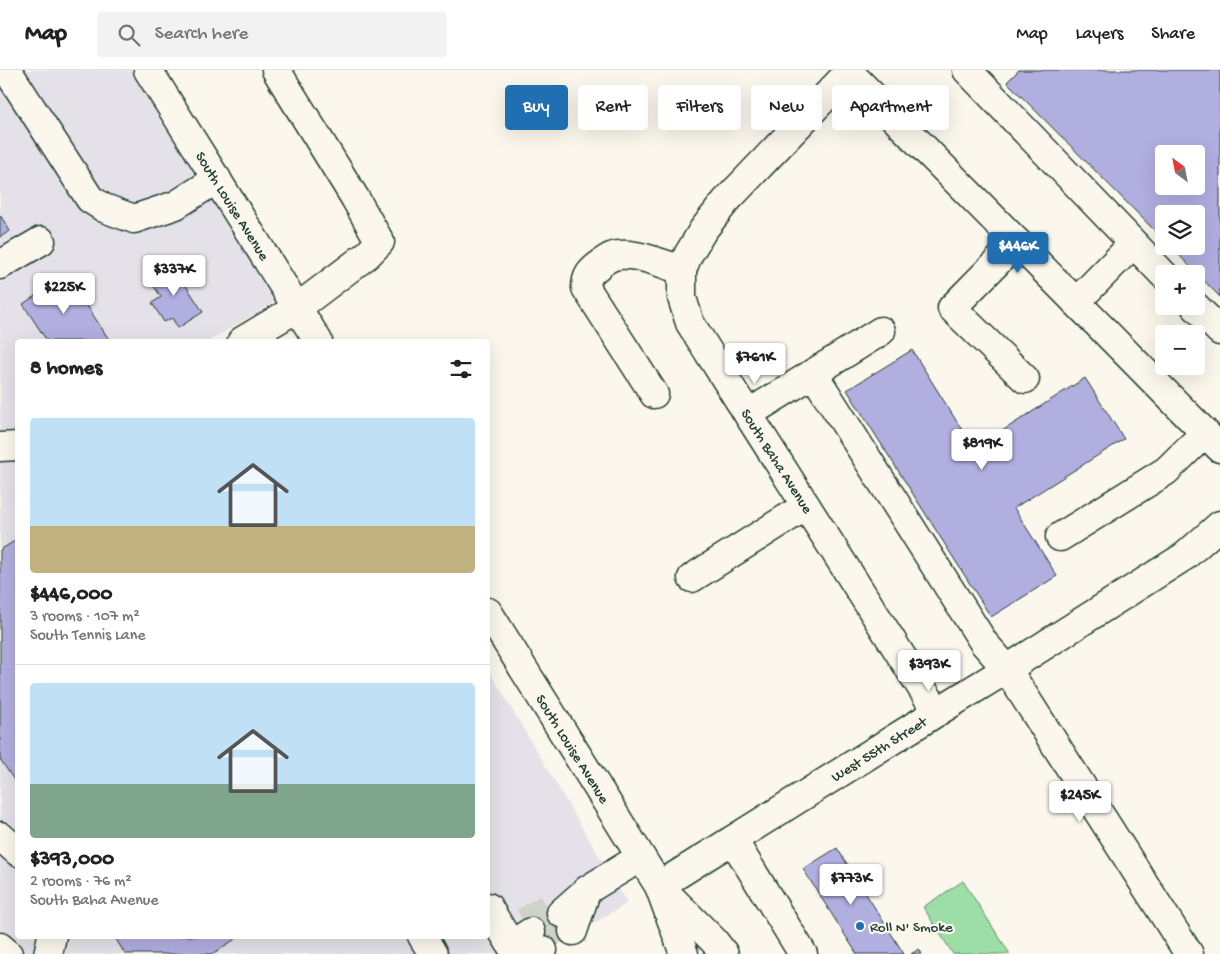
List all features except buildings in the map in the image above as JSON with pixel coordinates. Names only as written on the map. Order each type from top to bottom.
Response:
[{"type":"street","points":[[7,70],[90,199],[104,208],[134,219],[176,205],[217,180]]},
{"type":"street","name":"South Louise Avenue","points":[[148,70],[317,339]]},
{"type":"street","points":[[245,339],[297,308],[367,255],[380,242],[276,70]]},
{"type":"street","points":[[967,70],[1155,266]]},
{"type":"street","points":[[848,71],[1076,302],[1215,439],[1060,537]]},
{"type":"street","name":"South Baha Avenue","points":[[848,71],[726,201],[703,230],[688,255],[682,270],[682,298],[690,323],[937,712]]},
{"type":"street","points":[[0,265],[42,241]]},
{"type":"street","points":[[1017,242],[952,308],[1025,379]]},
{"type":"street","points":[[1076,302],[1133,244]]},
{"type":"street","points":[[654,394],[586,288],[586,280],[592,270],[609,257],[621,254],[635,255],[682,270]]},
{"type":"street","points":[[1204,315],[1220,331]]},
{"type":"street","points":[[748,414],[881,331]]},
{"type":"street","points":[[812,373],[984,643],[1007,669],[1189,954]]},
{"type":"street","points":[[0,447],[15,446]]},
{"type":"street","points":[[692,578],[806,506]]},
{"type":"street","name":"West 55th Street","points":[[659,886],[1186,556],[1220,525]]},
{"type":"street","name":"South Louise Avenue","points":[[491,626],[659,886],[684,954]]},
{"type":"street","points":[[0,836],[15,849]]},
{"type":"street","points":[[733,840],[803,954]]},
{"type":"street","points":[[564,917],[587,890],[641,857]]},
{"type":"street","name":"South Louise Avenue","points":[[659,886],[714,941],[724,954]]},
{"type":"street","points":[[490,909],[529,938]]},
{"type":"street","points":[[48,954],[51,939]]},
{"type":"street","points":[[424,939],[434,954]]},
{"type":"street","points":[[0,947],[8,954]]},
{"type":"shaded area","points":[[0,70],[131,70],[278,300],[212,339],[15,339],[15,939],[490,939],[490,672],[627,903],[544,954],[0,954]]},
{"type":"green space","points":[[963,881],[1010,954],[953,954],[923,907]]},
{"type":"tunnel","points":[[524,922],[555,903]]},
{"type":"tunnel","points":[[536,941],[567,922]]},
{"type":"place","name":"Roll N' Smoke","points":[[860,926]]}]
